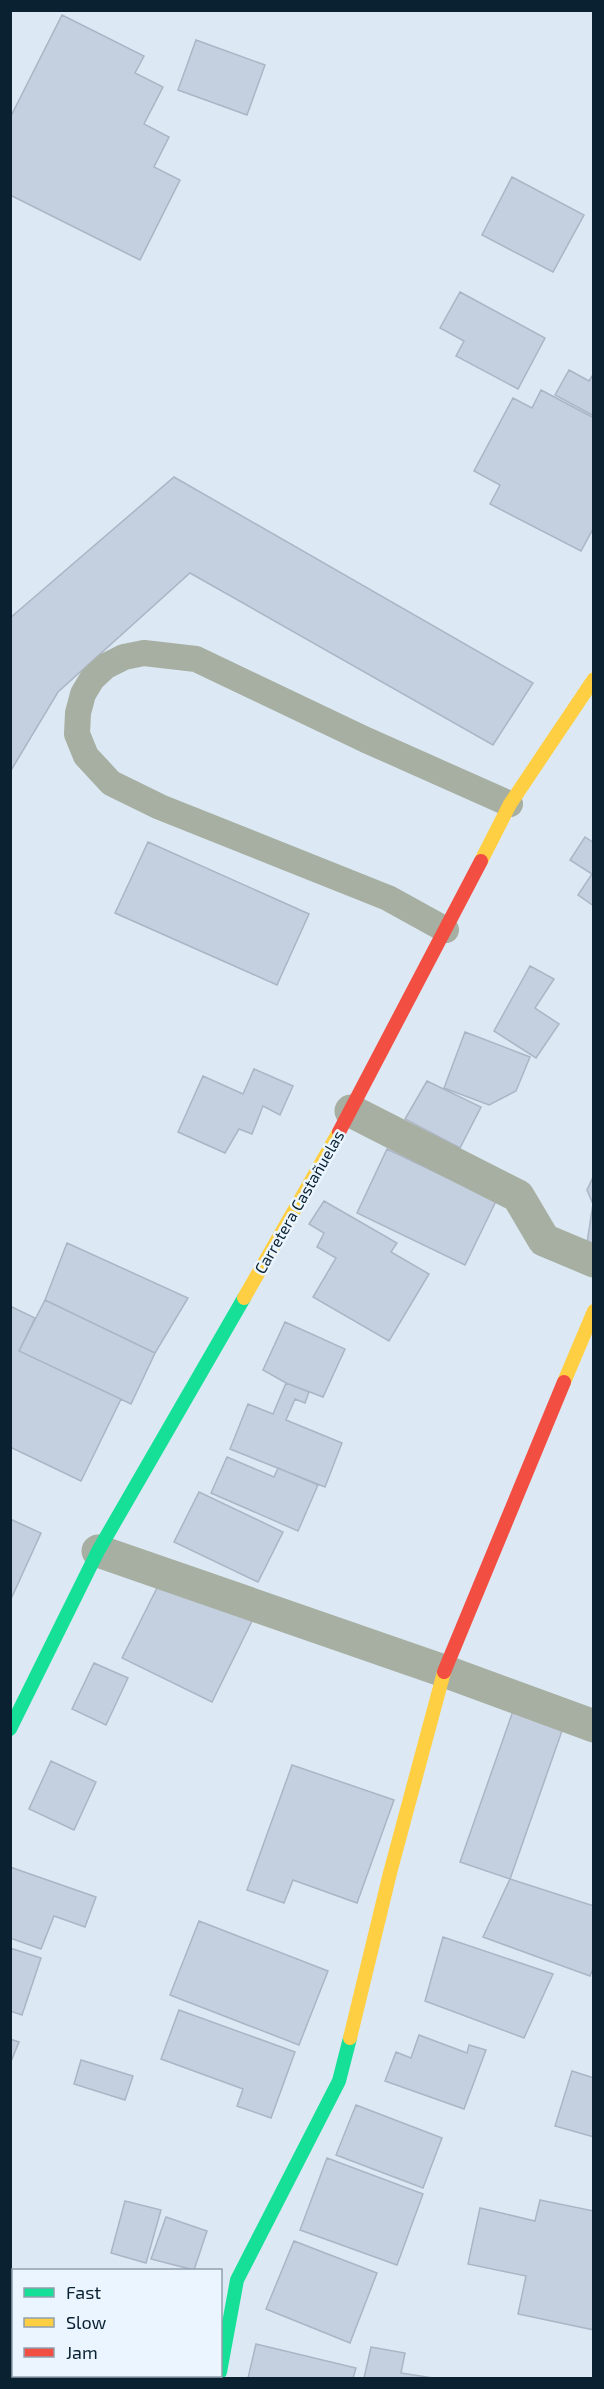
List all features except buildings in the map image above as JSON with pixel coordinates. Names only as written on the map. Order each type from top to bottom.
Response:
[{"type":"street","name":"Carretera Castañuelas","points":[[10,1730],[98,1551],[351,1110],[510,804],[594,679]]},
{"type":"street","points":[[351,1110],[518,1196],[544,1240],[594,1261]]},
{"type":"street","points":[[222,2364],[237,2280],[339,2081],[390,1873],[444,1671],[594,1311]]},
{"type":"street","points":[[98,1551],[444,1671],[594,1726]]},
{"type":"lane","points":[[446,930],[388,898],[160,807],[111,783],[86,756],[77,734],[78,713],[83,694],[92,679],[106,666],[124,657],[144,653],[196,659],[366,740],[510,804]]},
{"type":"traffic: fast","points":[[10,1729],[98,1551],[244,1298]]},
{"type":"traffic: fast","points":[[222,2361],[237,2280],[339,2081],[350,2038]]},
{"type":"traffic: slow","points":[[481,861],[510,804],[594,679]]},
{"type":"traffic: slow","points":[[244,1298],[339,1132]]},
{"type":"traffic: slow","points":[[564,1382],[594,1311]]},
{"type":"traffic: slow","points":[[350,2038],[390,1873],[444,1672]]},
{"type":"traffic: jam","points":[[339,1132],[481,861]]},
{"type":"traffic: jam","points":[[444,1672],[564,1382]]}]
